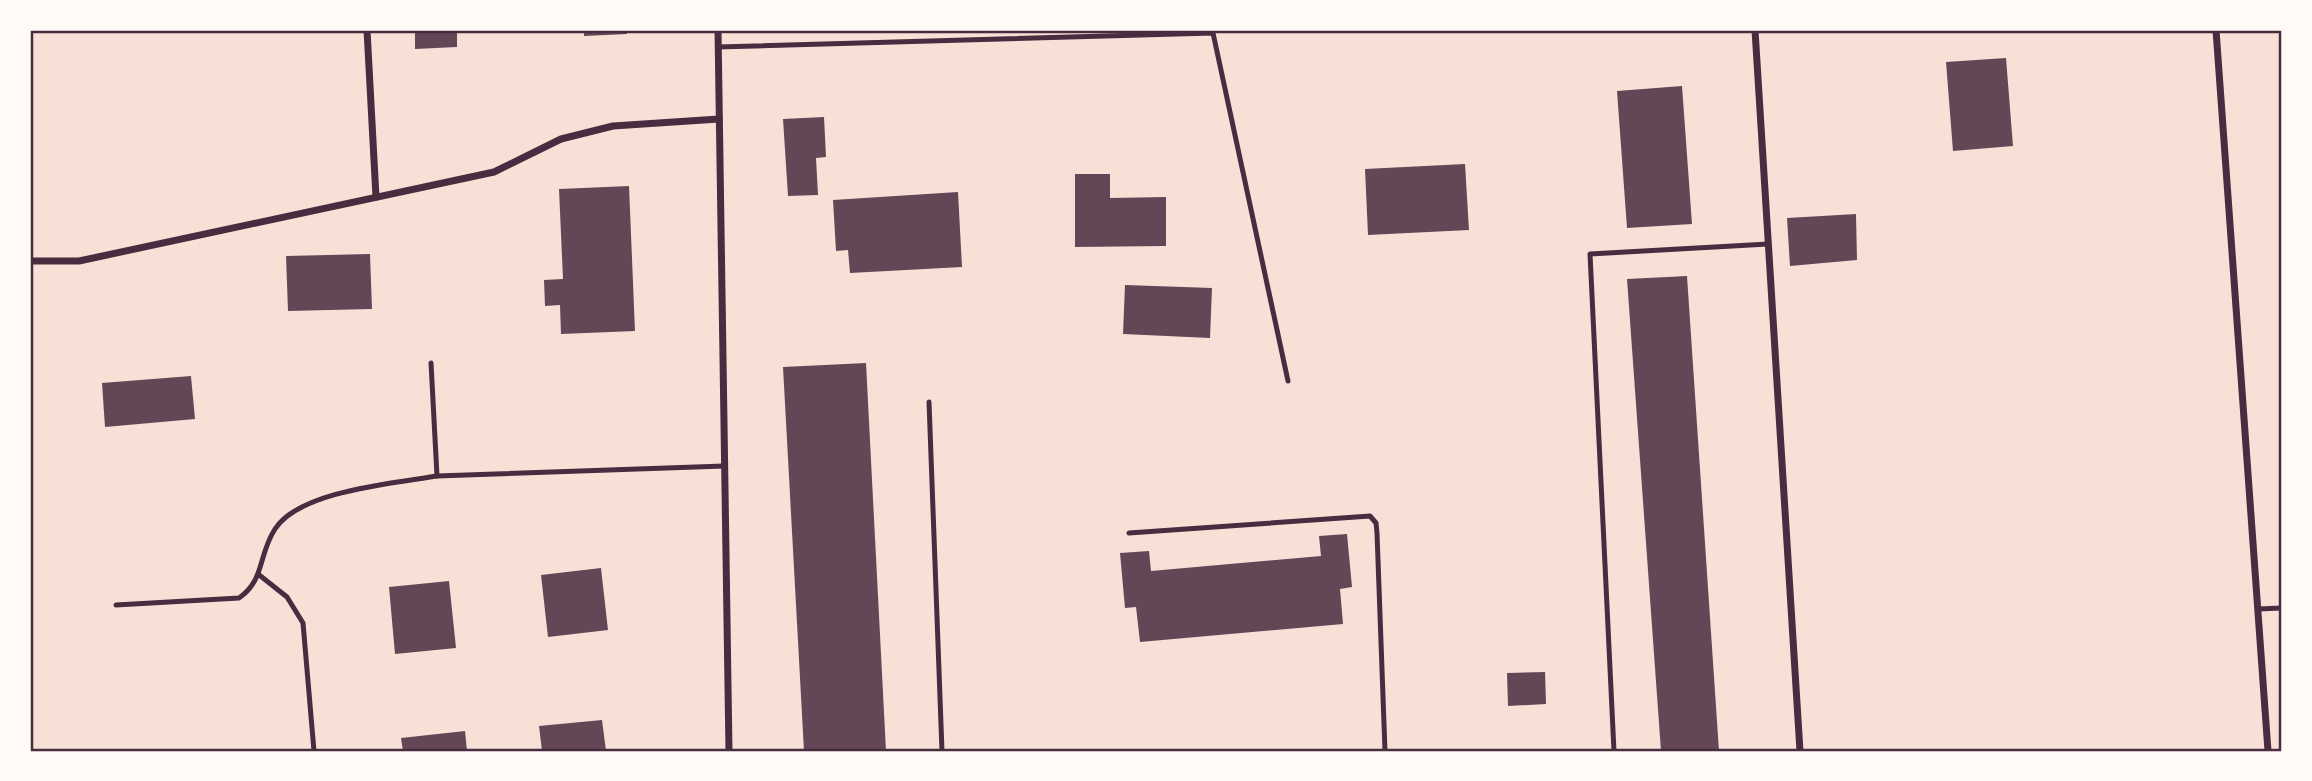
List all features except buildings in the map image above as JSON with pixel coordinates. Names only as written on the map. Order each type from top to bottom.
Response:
[{"type":"street","points":[[367,30],[376,197]]},
{"type":"street","points":[[718,30],[729,751]]},
{"type":"street","points":[[1755,30],[1800,751]]},
{"type":"street","points":[[2216,30],[2268,751]]},
{"type":"street","points":[[30,261],[79,261],[494,172],[561,139],[613,126],[719,119]]},
{"type":"lane","points":[[718,47],[1213,33],[1288,381]]},
{"type":"lane","points":[[1614,751],[1590,254],[1768,244]]},
{"type":"lane","points":[[431,363],[436,476]]},
{"type":"lane","points":[[929,402],[942,751]]},
{"type":"lane","points":[[116,605],[239,598],[254,588],[276,526],[303,507],[332,494],[436,476],[724,467]]},
{"type":"lane","points":[[1129,533],[1370,516],[1376,523],[1377,533],[1385,751]]},
{"type":"lane","points":[[258,574],[287,597],[303,623],[314,751]]},
{"type":"lane","points":[[2258,609],[2282,608]]}]
